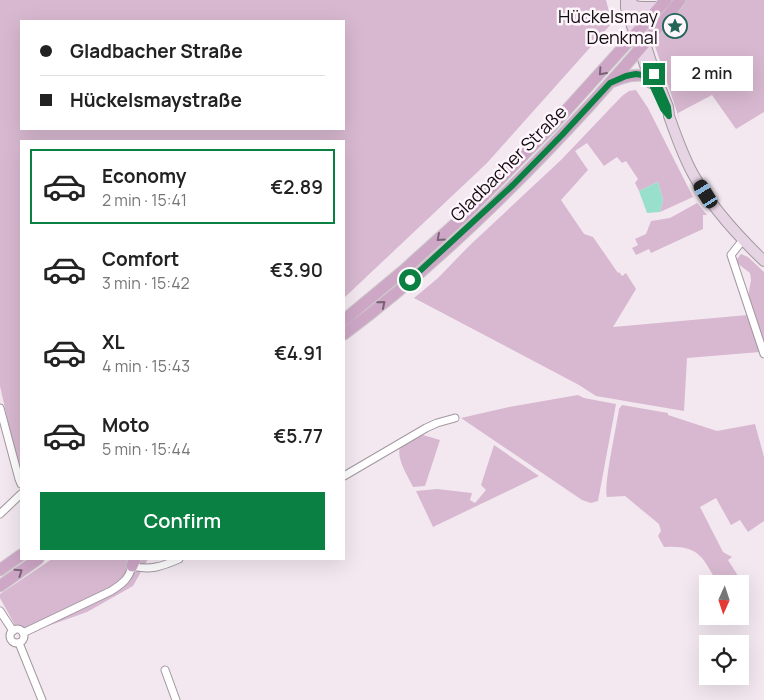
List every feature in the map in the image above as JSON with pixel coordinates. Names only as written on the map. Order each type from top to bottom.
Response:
[{"type":"main road","name":"Gladbacher Straße","points":[[345,333],[410,280],[466,230],[556,141],[610,83],[680,0]]},
{"type":"main road","points":[[663,3],[641,8],[630,2],[626,8],[638,31],[648,76],[663,109],[669,116]]},
{"type":"main road","name":"Gladbacher Straße","points":[[345,319],[403,271],[466,214],[553,125],[663,3]]},
{"type":"main road","points":[[642,46],[668,107],[669,116],[693,174],[710,201],[742,240],[764,261]]},
{"type":"main road","points":[[610,83],[636,74],[648,76]]},
{"type":"main road","points":[[0,570],[20,556]]},
{"type":"main road","points":[[0,586],[37,560]]},
{"type":"street","points":[[742,240],[731,255],[764,354]]},
{"type":"street","points":[[0,408],[20,481]]},
{"type":"street","points":[[345,475],[432,425],[455,418]]},
{"type":"street","points":[[0,514],[20,495]]},
{"type":"street","points":[[23,633],[122,584],[130,575],[133,561],[142,569],[153,568],[176,560]]},
{"type":"street","points":[[0,611],[13,631],[11,633],[12,640],[19,642]]},
{"type":"street","points":[[13,631],[17,629],[23,633]]},
{"type":"street","points":[[19,642],[23,640],[23,633]]},
{"type":"street","points":[[19,642],[42,700]]},
{"type":"street","points":[[165,670],[176,700]]},
{"type":"shaded area","points":[[0,0],[606,0],[612,23],[487,163],[345,297],[345,140],[20,140],[20,476],[0,386]]},
{"type":"shaded area","points":[[685,0],[764,0],[764,112],[736,129],[712,95],[678,113],[680,121],[655,46],[657,38]]},
{"type":"shaded area","points":[[636,90],[648,108],[693,197],[660,212],[663,200],[658,182],[639,191],[635,183],[638,179],[626,161],[622,163],[617,157],[604,166],[587,143],[575,151],[588,170],[561,200],[584,234],[593,237],[618,273],[622,276],[626,273],[636,289],[613,327],[748,315],[760,352],[687,358],[684,411],[596,396],[579,385],[414,298],[438,278],[469,246],[562,159],[622,96],[629,91]]},
{"type":"shaded area","points":[[658,182],[663,200],[660,212],[647,213],[639,191]]},
{"type":"shaded area","points":[[697,203],[707,215],[703,215],[703,229],[651,253],[649,249],[636,255],[632,248],[638,245],[635,239],[646,234],[651,221],[670,218]]},
{"type":"shaded area","points":[[741,254],[748,257],[764,272],[764,343],[748,297],[751,280],[750,273],[737,263],[737,259]]},
{"type":"shaded area","points":[[578,395],[584,398],[616,404],[598,501],[591,503],[582,500],[461,418],[509,407]]},
{"type":"shaded area","points":[[622,405],[668,413],[668,415],[717,431],[755,424],[764,457],[764,521],[748,532],[740,520],[731,525],[716,498],[700,507],[723,552],[732,557],[728,560],[737,575],[713,575],[703,559],[692,550],[664,547],[658,536],[661,531],[659,524],[625,496],[607,497],[607,481],[619,409]]},
{"type":"shaded area","points":[[423,435],[440,440],[425,486],[413,487],[401,462],[399,451],[400,446]]},
{"type":"shaded area","points":[[494,445],[539,476],[433,527],[416,491],[437,489],[472,493],[470,500],[475,503],[486,490],[481,485]]},
{"type":"shaded area","points":[[51,560],[147,560],[133,586],[87,612],[31,632],[16,627],[0,598],[0,594]]},
{"type":"place","name":"Hückelsmay Denkmal","points":[[675,26]]},
{"type":"route","points":[[410,280],[513,185],[610,83],[636,74],[648,76],[663,109],[669,116],[668,107],[654,74]]}]
